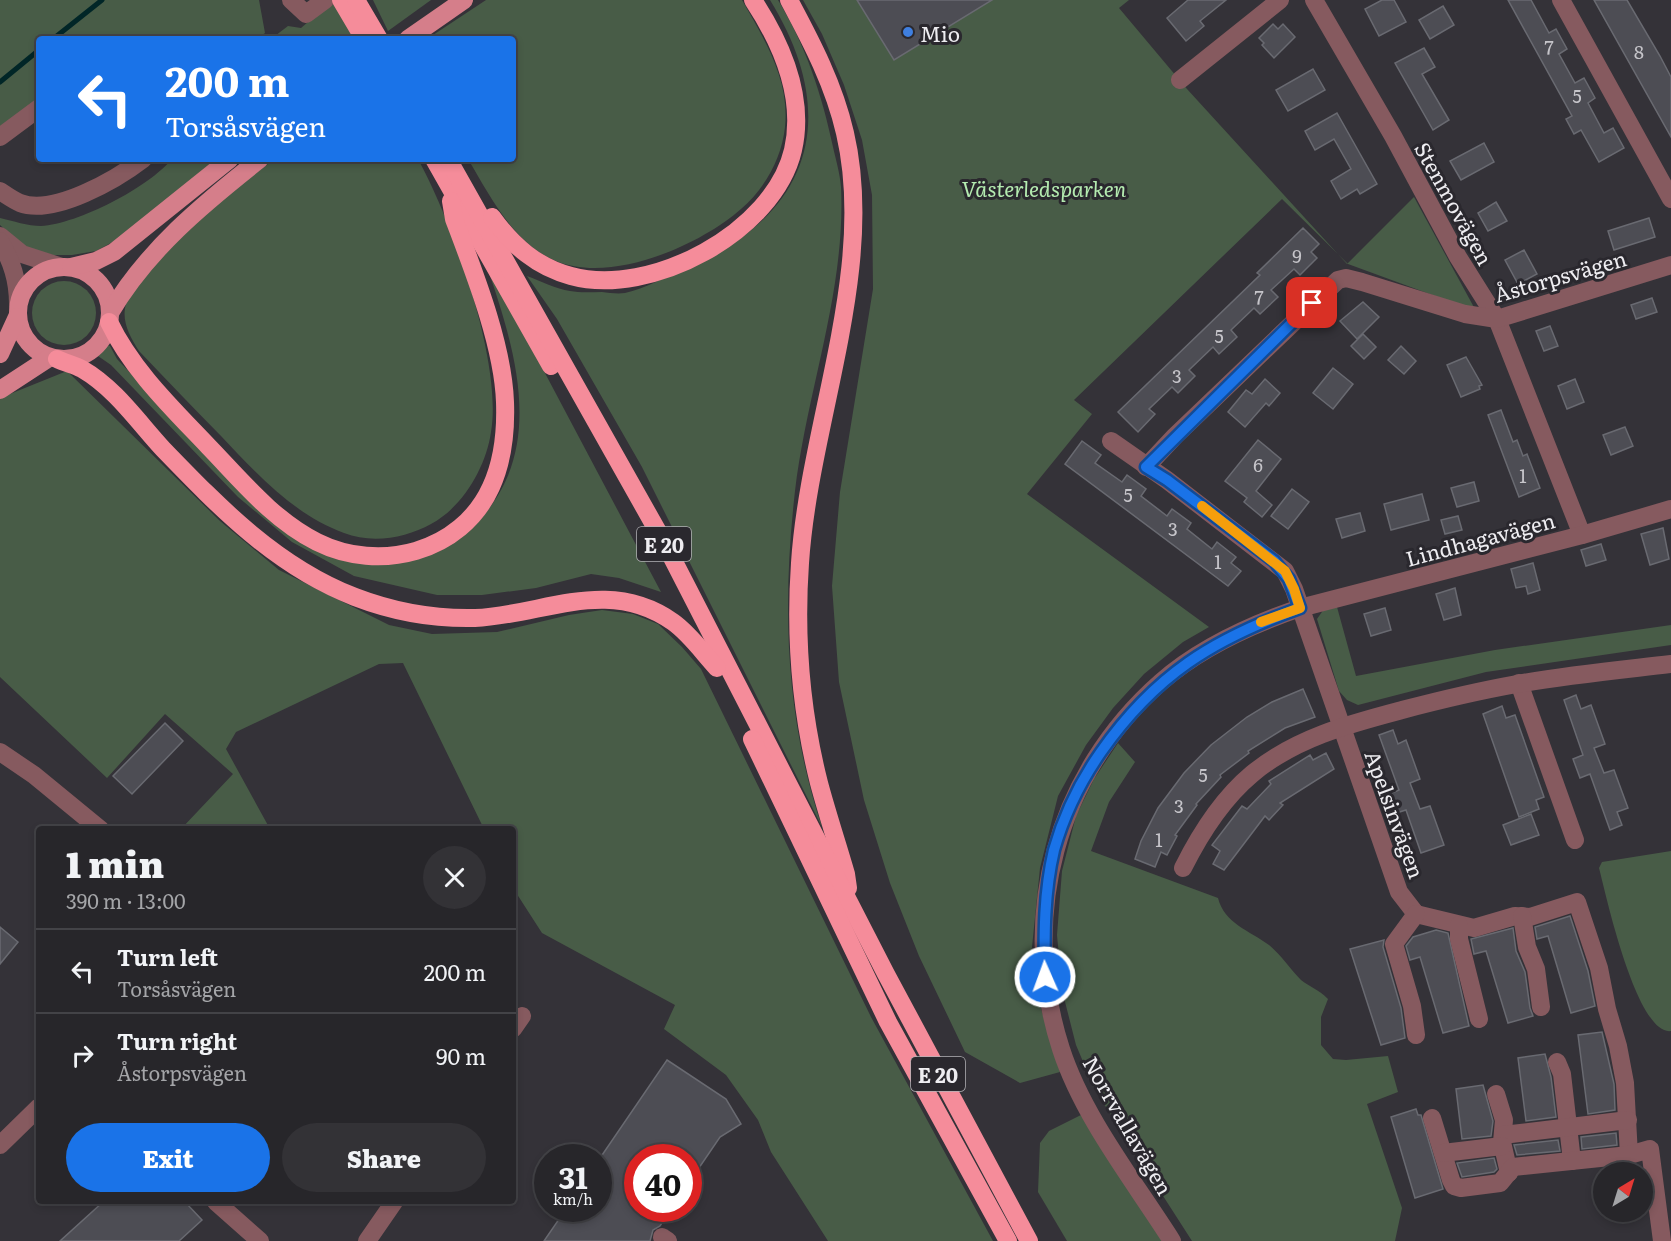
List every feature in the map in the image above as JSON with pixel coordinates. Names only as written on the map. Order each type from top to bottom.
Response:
[{"type":"highway","points":[[341,0],[362,36]]},
{"type":"highway","points":[[356,0],[377,36]]},
{"type":"highway","name":"E 20","points":[[457,187],[489,212],[518,248],[534,260],[573,277],[614,280],[654,272],[705,252],[736,233],[763,207],[784,177],[793,150],[796,125],[795,100],[790,77],[778,44],[753,0]]},
{"type":"highway","name":"E 20","points":[[789,0],[815,48],[834,94],[845,134],[852,181],[852,251],[844,310],[810,482],[800,562],[798,633],[802,678],[818,780],[846,874],[850,905]]},
{"type":"highway","name":"E 20","points":[[436,162],[457,187],[666,546],[943,1084],[1029,1241]]},
{"type":"highway","name":"E 20","points":[[449,162],[457,187],[717,668],[888,1022],[1008,1241]]},
{"type":"highway","name":"E 20","points":[[110,318],[144,377],[265,505],[289,525],[317,542],[346,553],[375,557],[403,555],[431,546],[463,525],[477,510],[491,487],[503,451],[505,424],[505,400],[495,341],[454,219],[457,187]]},
{"type":"highway","name":"E 20","points":[[53,359],[82,369],[106,386],[227,514],[261,544],[312,579],[401,613],[437,618],[477,618],[590,599],[627,602],[644,607],[674,622],[717,668]]},
{"type":"main road","points":[[412,36],[464,0]]},
{"type":"main road","points":[[0,354],[22,292],[32,279],[46,270],[96,261],[114,252],[226,162]]},
{"type":"main road","points":[[17,311],[26,341],[40,353],[53,359],[69,360],[87,354],[103,338],[110,318],[133,276],[154,250],[257,162]]},
{"type":"main road","points":[[66,267],[87,273],[98,282],[107,296],[110,318]]},
{"type":"main road","points":[[0,390],[53,359]]},
{"type":"street","points":[[291,0],[306,14],[325,0]]},
{"type":"street","points":[[1180,80],[1280,0]]},
{"type":"street","name":"Stenmovägen","points":[[1314,0],[1393,136],[1458,257],[1497,320],[1582,535]]},
{"type":"street","points":[[1561,0],[1671,199]]},
{"type":"street","points":[[0,137],[36,110]]},
{"type":"street","points":[[18,123],[36,120]]},
{"type":"street","points":[[104,185],[123,162]]},
{"type":"street","points":[[0,191],[20,203],[45,205],[104,185],[120,177],[139,162]]},
{"type":"street","points":[[0,236],[22,254],[66,267]]},
{"type":"street","points":[[0,242],[11,261],[18,285],[17,311]]},
{"type":"street","name":"Åstorpsvägen","points":[[1146,467],[1338,280],[1346,278],[1362,282],[1466,314],[1497,320],[1671,265]]},
{"type":"street","name":"Apelsinvägen","points":[[1111,441],[1274,561],[1289,579],[1399,892],[1416,914]]},
{"type":"street","name":"Lindhagavägen","points":[[1300,608],[1582,535],[1671,509]]},
{"type":"street","name":"Norrvallavägen","points":[[1172,1241],[1082,1099],[1061,1050],[1045,977],[1047,894],[1054,851],[1067,811],[1083,781],[1124,720],[1144,698],[1183,665],[1231,636],[1300,608]]},
{"type":"street","name":"Apelsinvägen","points":[[1183,868],[1206,827],[1231,795],[1253,773],[1288,749],[1340,726],[1465,694],[1519,684],[1671,664]]},
{"type":"street","points":[[1519,684],[1575,840]]},
{"type":"street","points":[[0,752],[33,775],[96,826]]},
{"type":"street","points":[[1416,1035],[1412,1006],[1394,944],[1416,914],[1474,928],[1515,916],[1530,917],[1577,902],[1599,968],[1607,1009],[1618,1046],[1625,1083],[1629,1155]]},
{"type":"street","points":[[1522,916],[1527,947],[1536,969],[1541,1007]]},
{"type":"street","points":[[1459,925],[1459,939],[1479,1019]]},
{"type":"street","points":[[1557,1062],[1562,1074],[1572,1161]]},
{"type":"street","points":[[1496,1094],[1504,1120],[1503,1140],[1509,1173]]},
{"type":"street","points":[[0,1145],[36,1110]]},
{"type":"street","points":[[1432,1118],[1454,1186],[1461,1188],[1500,1183],[1514,1167],[1629,1155],[1650,1149],[1662,1241]]},
{"type":"street","points":[[1443,1153],[1568,1125],[1628,1120]]},
{"type":"street","points":[[218,1204],[260,1241]]},
{"type":"street","points":[[367,1241],[393,1204]]},
{"type":"green space","points":[[0,0],[259,0],[265,33],[261,36],[36,36],[36,100],[0,130]]},
{"type":"green space","points":[[373,0],[431,0],[388,31]]},
{"type":"green space","points":[[486,0],[742,0],[767,45],[779,76],[785,109],[785,127],[780,150],[771,172],[750,201],[723,223],[679,248],[653,258],[602,268],[578,267],[556,261],[527,243],[515,231],[470,162],[516,162],[516,36],[432,36]]},
{"type":"green space","points":[[770,0],[778,0],[797,35],[812,71],[829,128],[841,187],[838,264],[795,491],[789,577],[788,619],[794,703],[800,744],[822,827],[642,467],[557,319],[527,276],[570,291],[625,293],[640,289],[727,247],[762,221],[786,191],[802,158],[808,123],[805,84],[792,43]]},
{"type":"green space","name":"Västerledsparken","points":[[803,0],[857,0],[894,60],[984,5],[981,0],[1129,0],[1119,8],[1187,89],[1338,254],[1282,199],[1074,400],[1092,414],[1027,494],[1209,627],[1183,642],[1144,674],[1113,708],[1086,745],[1058,796],[1040,868],[1032,947],[1040,1005],[1060,1072],[1020,1083],[965,1052],[919,956],[890,883],[864,800],[839,682],[832,586],[840,492],[873,289],[872,195],[862,140],[844,85],[822,34]]},
{"type":"green space","points":[[334,4],[353,36],[275,36],[288,26],[301,28],[322,10]]},
{"type":"green space","points":[[169,162],[212,162],[120,238],[96,251],[53,255],[24,247],[0,225],[0,218],[41,226],[74,219],[130,192]]},
{"type":"green space","points":[[270,162],[419,162],[445,218],[472,292],[482,331],[493,403],[491,432],[484,459],[463,497],[443,517],[411,533],[377,539],[344,533],[326,525],[277,492],[139,351],[127,329],[125,317],[126,304],[135,286],[169,246]]},
{"type":"green space","points":[[1414,197],[1476,311],[1348,264]]},
{"type":"green space","points":[[484,258],[661,592],[619,578],[591,574],[536,588],[482,595],[437,595],[354,576],[292,542],[238,497],[111,365],[98,356],[107,345],[110,346],[117,359],[242,491],[341,558],[466,533],[493,503],[510,471],[518,438],[519,402],[515,366],[507,330]]},
{"type":"green space","points":[[58,281],[70,281],[87,290],[94,301],[96,313],[94,325],[87,336],[70,345],[58,345],[46,340],[37,331],[32,319],[32,307],[37,295],[46,286]]},
{"type":"green space","points":[[67,371],[220,521],[279,570],[389,625],[432,634],[497,632],[569,615],[602,610],[633,614],[658,624],[701,669],[871,1017],[993,1241],[828,1241],[771,1152],[758,1120],[726,1075],[664,1029],[675,1005],[542,933],[516,893],[516,826],[483,826],[403,663],[379,664],[236,732],[226,749],[268,826],[184,826],[233,774],[165,714],[107,778],[0,677],[0,398]]},
{"type":"green space","points":[[1337,607],[1356,676],[1495,650],[1671,625],[1671,645],[1486,672],[1358,705],[1347,700],[1339,691],[1317,619],[1324,609]]},
{"type":"green space","points":[[1118,743],[1135,762],[1109,802],[1091,851],[1218,898],[1221,907],[1232,920],[1269,945],[1301,980],[1328,999],[1321,1017],[1321,1045],[1333,1059],[1388,1056],[1398,1092],[1367,1104],[1402,1208],[1395,1241],[1192,1241],[1095,1090],[1076,1045],[1062,990],[1057,935],[1062,871],[1076,816],[1094,779]]},
{"type":"green space","points":[[1671,851],[1671,1031],[1658,1027],[1646,1011],[1635,989],[1616,933],[1599,868],[1602,862]]},
{"type":"green space","points":[[1081,1115],[1162,1241],[1067,1241],[1038,1192],[1040,1143],[1049,1131]]},
{"type":"building","name":"Mio","points":[[857,0],[992,0],[894,60]]},
{"type":"building","points":[[1188,0],[1226,0],[1200,21],[1204,26],[1186,41],[1167,18]]},
{"type":"building","points":[[1382,0],[1394,0],[1406,22],[1379,36],[1365,9]]},
{"type":"building","points":[[1508,0],[1531,0],[1549,33],[1556,29],[1567,49],[1559,54],[1575,83],[1584,78],[1595,98],[1588,103],[1604,133],[1613,128],[1624,148],[1599,162],[1581,130],[1574,134],[1566,119],[1572,116]]},
{"type":"building","points":[[1594,0],[1627,0],[1660,56],[1671,77],[1671,137]]},
{"type":"building","points":[[1443,6],[1454,25],[1430,39],[1419,20]]},
{"type":"building","points":[[1273,24],[1278,29],[1283,24],[1295,37],[1274,58],[1259,38]]},
{"type":"building","points":[[1424,48],[1435,67],[1422,74],[1449,120],[1433,130],[1395,63]]},
{"type":"building","points":[[1313,69],[1325,90],[1288,111],[1276,90]]},
{"type":"building","points":[[1337,113],[1377,184],[1360,194],[1357,189],[1341,199],[1331,181],[1351,169],[1334,139],[1315,150],[1305,131]]},
{"type":"building","points":[[1484,143],[1494,162],[1461,180],[1450,161]]},
{"type":"building","points":[[1496,202],[1507,221],[1488,231],[1478,213]]},
{"type":"building","points":[[1649,218],[1655,237],[1614,250],[1608,231]]},
{"type":"building","points":[[1303,228],[1319,244],[1311,252],[1317,258],[1300,275],[1294,269],[1271,290],[1278,297],[1260,314],[1254,308],[1231,330],[1237,337],[1219,354],[1213,347],[1189,370],[1195,376],[1178,393],[1172,387],[1149,409],[1155,414],[1138,432],[1118,412],[1260,275],[1257,273]]},
{"type":"building","points":[[1524,250],[1537,274],[1518,284],[1505,260]]},
{"type":"building","points":[[1652,298],[1657,312],[1636,319],[1631,305]]},
{"type":"building","points":[[1363,302],[1379,317],[1357,339],[1340,321]]},
{"type":"building","points":[[1550,326],[1558,346],[1544,351],[1536,331]]},
{"type":"building","points":[[1363,334],[1376,347],[1364,359],[1351,346]]},
{"type":"building","points":[[1401,346],[1416,361],[1404,374],[1388,360]]},
{"type":"building","points":[[1466,357],[1482,385],[1479,386],[1480,389],[1461,397],[1447,365]]},
{"type":"building","points":[[1333,368],[1353,384],[1333,409],[1313,393]]},
{"type":"building","points":[[1265,379],[1280,393],[1269,406],[1266,403],[1245,427],[1228,412],[1246,390],[1252,394]]},
{"type":"building","points":[[1575,379],[1584,402],[1567,409],[1558,386]]},
{"type":"building","points":[[1501,410],[1513,442],[1517,440],[1523,456],[1527,454],[1540,488],[1519,497],[1488,415]]},
{"type":"building","points":[[1625,427],[1633,446],[1611,455],[1603,435]]},
{"type":"building","points":[[1258,440],[1281,459],[1256,491],[1272,505],[1262,517],[1244,502],[1247,498],[1225,481]]},
{"type":"building","points":[[1082,441],[1101,455],[1095,463],[1122,482],[1127,475],[1146,489],[1141,496],[1167,516],[1172,509],[1191,523],[1187,529],[1212,549],[1217,542],[1236,557],[1231,563],[1241,571],[1228,586],[1065,464]]},
{"type":"building","points":[[1474,482],[1479,501],[1457,507],[1451,488]]},
{"type":"building","points":[[1292,489],[1309,502],[1288,529],[1271,516]]},
{"type":"building","points":[[1422,494],[1429,520],[1391,530],[1384,504]]},
{"type":"building","points":[[1360,513],[1365,531],[1342,538],[1336,519]]},
{"type":"building","points":[[1458,516],[1462,530],[1445,534],[1441,520]]},
{"type":"building","points":[[1663,528],[1669,559],[1650,565],[1641,534]]},
{"type":"building","points":[[1601,544],[1606,560],[1586,566],[1581,550]]},
{"type":"building","points":[[1533,563],[1540,590],[1528,594],[1526,586],[1516,588],[1511,569]]},
{"type":"building","points":[[1455,588],[1461,615],[1444,620],[1436,594]]},
{"type":"building","points":[[1385,608],[1391,630],[1371,636],[1364,614]]},
{"type":"building","points":[[1303,689],[1315,717],[1285,728],[1248,751],[1249,753],[1220,775],[1221,777],[1196,804],[1175,835],[1177,836],[1167,855],[1161,852],[1155,867],[1135,859],[1141,841],[1158,808],[1184,773],[1211,745],[1247,717],[1272,702]]},
{"type":"building","points":[[1576,695],[1581,709],[1591,705],[1605,744],[1594,748],[1604,773],[1614,770],[1628,808],[1617,812],[1622,825],[1610,830],[1590,774],[1580,778],[1573,759],[1583,755],[1564,700]]},
{"type":"building","points":[[1502,706],[1506,718],[1515,715],[1544,797],[1536,800],[1539,809],[1519,817],[1483,714]]},
{"type":"building","points":[[165,723],[183,741],[132,794],[113,776]]},
{"type":"building","points":[[1393,730],[1398,744],[1406,740],[1420,779],[1410,783],[1420,809],[1430,806],[1444,845],[1421,853],[1406,810],[1396,813],[1389,794],[1399,790],[1379,735]]},
{"type":"building","points":[[1326,753],[1334,769],[1280,803],[1283,805],[1269,820],[1265,816],[1224,870],[1213,864],[1220,851],[1212,845],[1242,806],[1247,809],[1271,784],[1269,781],[1310,755],[1313,760]]},
{"type":"building","points":[[1531,814],[1539,835],[1511,845],[1503,825]]},
{"type":"building","points":[[1570,916],[1588,971],[1595,1006],[1571,1013],[1548,936],[1537,939],[1535,927]]},
{"type":"building","points":[[0,927],[18,942],[0,964]]},
{"type":"building","points":[[1513,928],[1516,951],[1525,972],[1533,1016],[1508,1023],[1486,951],[1474,954],[1471,939]]},
{"type":"building","points":[[1436,930],[1448,933],[1469,1026],[1443,1033],[1420,957],[1410,960],[1406,946],[1413,937]]},
{"type":"building","points":[[1384,940],[1383,947],[1401,1008],[1405,1038],[1381,1045],[1350,949]]},
{"type":"building","points":[[1602,1032],[1614,1084],[1615,1110],[1588,1114],[1578,1035]]},
{"type":"building","points":[[1545,1054],[1551,1077],[1556,1117],[1526,1121],[1518,1058]]},
{"type":"building","points":[[667,1060],[726,1099],[741,1124],[720,1137],[702,1163],[702,1144],[624,1144],[624,1222],[663,1222],[653,1230],[650,1241],[544,1241],[557,1222],[612,1222],[612,1144],[610,1144]]},
{"type":"building","points":[[1483,1085],[1493,1121],[1491,1136],[1462,1139],[1456,1089]]},
{"type":"building","points":[[1416,1109],[1418,1115],[1421,1115],[1443,1189],[1415,1198],[1391,1117]]},
{"type":"building","points":[[1616,1133],[1617,1145],[1582,1149],[1581,1137]]},
{"type":"building","points":[[1558,1140],[1560,1151],[1517,1155],[1514,1145]]},
{"type":"building","points":[[1494,1158],[1497,1169],[1494,1172],[1462,1177],[1457,1163]]},
{"type":"building","points":[[101,1204],[187,1204],[202,1220],[179,1241],[60,1241]]},
{"type":"waterway","points":[[57,36],[102,0]]},
{"type":"waterway","points":[[0,82],[36,52]]},
{"type":"slow traffic","points":[[1202,506],[1285,571],[1300,608],[1261,622]]},
{"type":"place","name":"Mio","points":[[908,32]]},
{"type":"route","points":[[1045,977],[1044,936],[1047,894],[1054,851],[1067,811],[1097,758],[1124,720],[1144,698],[1183,665],[1231,636],[1270,618],[1300,608],[1285,571],[1167,480],[1146,467],[1312,303]]}]
